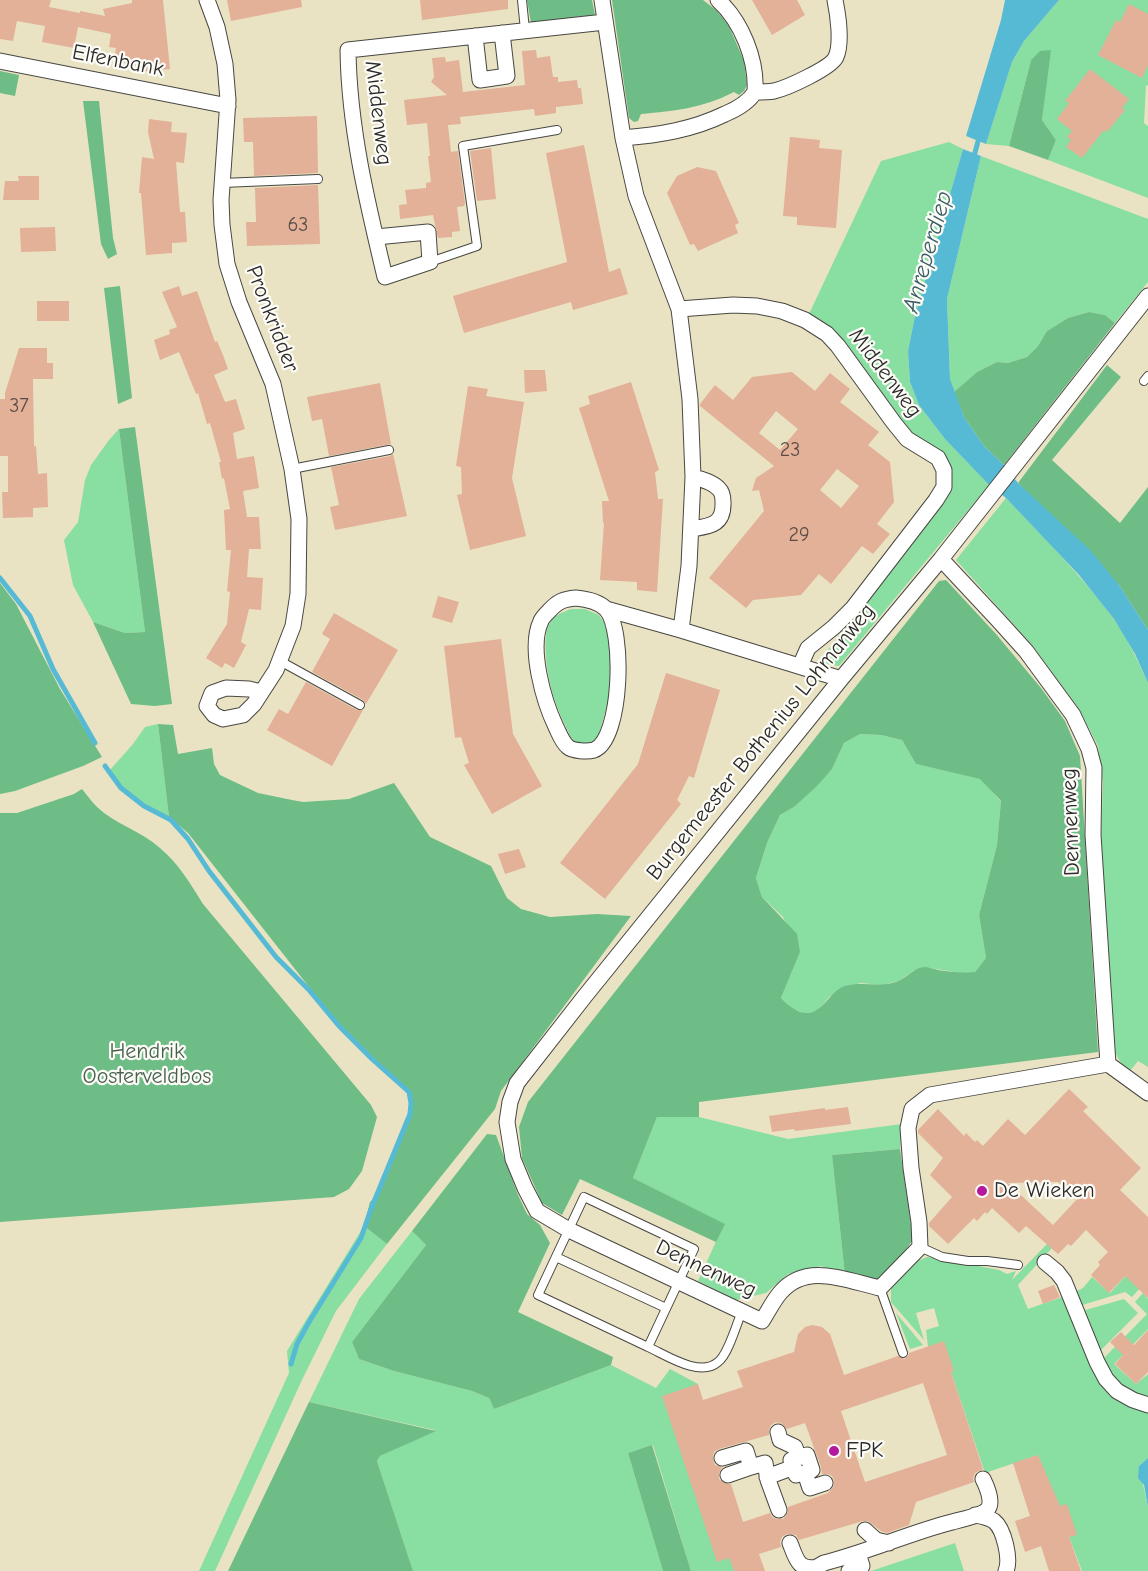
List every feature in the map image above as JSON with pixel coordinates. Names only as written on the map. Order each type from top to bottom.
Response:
[{"type":"street","name":"Pronkridder","points":[[207,0],[217,27],[225,64],[228,106],[221,200],[227,264],[238,302],[273,384],[292,469],[299,519],[298,594],[293,626],[276,670],[261,692]]},
{"type":"street","points":[[602,0],[623,138],[636,196],[679,309],[690,399],[693,477],[692,529],[681,630]]},
{"type":"street","points":[[623,138],[688,129],[709,122],[749,101],[755,92],[754,69],[743,34],[728,9],[718,0]]},
{"type":"street","points":[[755,92],[775,91],[832,63],[838,48],[835,0]]},
{"type":"street","name":"Middenweg","points":[[430,262],[385,277],[356,136],[349,89],[348,50],[605,22]]},
{"type":"street","points":[[475,36],[480,80],[507,76],[502,33]]},
{"type":"street","name":"Elfenbank","points":[[0,61],[228,106]]},
{"type":"street","points":[[376,237],[428,232],[430,262]]},
{"type":"street","name":"Burgemeester Bothenius Lohmanweg","points":[[569,1230],[537,1210],[513,1159],[507,1122],[510,1102],[517,1083],[940,559],[1148,296]]},
{"type":"street","name":"Middenweg","points":[[679,309],[732,305],[757,306],[782,311],[805,320],[827,334],[907,439],[938,458],[944,470],[944,487],[936,500],[853,608],[808,648],[800,666]]},
{"type":"street","points":[[692,529],[709,526],[718,521],[723,510],[723,500],[719,489],[709,482],[693,477]]},
{"type":"street","name":"Dennenweg","points":[[940,559],[1026,651],[1073,715],[1089,749],[1094,768],[1093,835],[1108,1064]]},
{"type":"street","points":[[606,609],[616,637],[619,666],[615,711],[604,742],[594,750],[579,751],[568,747],[561,738],[543,694],[537,661],[536,638],[541,620],[557,602],[566,599],[591,600],[606,609],[841,679]]},
{"type":"street","points":[[880,1288],[920,1247],[908,1128],[912,1109],[930,1095],[1108,1064],[1148,1093]]},
{"type":"street","name":"Dennenweg","points":[[569,1230],[762,1321],[780,1292],[794,1280],[819,1274],[843,1277],[880,1288]]},
{"type":"street","points":[[1046,1262],[1064,1281],[1106,1379],[1117,1391],[1148,1405]]},
{"type":"street","points":[[778,1432],[780,1440],[795,1447],[799,1466],[816,1490]]},
{"type":"street","points":[[722,1458],[746,1451],[751,1467]]},
{"type":"street","points":[[728,1474],[765,1463],[767,1477],[779,1510]]},
{"type":"street","points":[[767,1477],[799,1466]]},
{"type":"street","points":[[983,1479],[1008,1556],[1006,1571]]},
{"type":"street","points":[[790,1544],[801,1566],[805,1569],[815,1569],[889,1543],[918,1527],[986,1511],[989,1508],[990,1499]]},
{"type":"street","points":[[975,1515],[991,1519],[999,1526]]},
{"type":"street","points":[[865,1530],[876,1540],[889,1543]]},
{"type":"street","points":[[849,1571],[862,1566],[858,1553]]},
{"type":"lane","points":[[522,0],[525,30]]},
{"type":"lane","points":[[430,262],[477,246],[463,146],[557,130]]},
{"type":"lane","points":[[222,183],[318,179]]},
{"type":"lane","points":[[292,469],[389,450]]},
{"type":"lane","points":[[280,661],[360,705]]},
{"type":"lane","points":[[648,1347],[694,1249],[584,1197],[538,1295],[686,1365],[702,1368],[718,1363],[726,1351],[742,1311]]},
{"type":"lane","points":[[920,1247],[942,1257],[1018,1265]]},
{"type":"lane","points":[[556,1257],[666,1308]]},
{"type":"lane","points":[[880,1288],[903,1353]]},
{"type":"green space","points":[[527,0],[592,0],[595,15],[531,23]]},
{"type":"green space","points":[[612,0],[703,0],[716,10],[729,26],[744,61],[747,85],[744,91],[739,95],[734,92],[689,108],[641,114],[638,121],[634,122],[629,118]]},
{"type":"green space","points":[[1059,0],[1148,0],[1148,85],[1146,86],[1144,123],[1148,126],[1148,198],[1048,160],[1056,140],[1042,120],[1050,50],[1031,60],[1009,146],[986,144],[1012,62],[1024,41]]},
{"type":"green space","points":[[1051,50],[1042,120],[1056,140],[1048,160],[1009,146],[1031,60],[1040,51]]},
{"type":"green space","points":[[0,71],[19,75],[15,96],[0,93]]},
{"type":"green space","points":[[83,101],[99,101],[113,238],[117,254],[108,259],[101,244]]},
{"type":"green space","points":[[949,142],[963,149],[915,316],[908,351],[910,382],[919,405],[945,439],[989,485],[839,666],[818,663],[947,493],[951,479],[907,430],[835,330],[809,314],[881,161]]},
{"type":"green space","points":[[981,156],[1148,219],[1148,282],[1115,323],[1105,315],[1089,312],[1068,318],[1047,331],[1038,346],[1027,357],[1008,363],[997,362],[977,372],[954,392],[950,379],[947,299]]},
{"type":"green space","points":[[120,286],[132,398],[118,404],[104,288]]},
{"type":"green space","points":[[1089,312],[1105,315],[1115,323],[1004,465],[984,446],[964,417],[954,392],[977,372],[997,362],[1008,363],[1027,357],[1038,346],[1047,331],[1068,318]]},
{"type":"green space","points":[[1107,365],[1121,377],[1052,460],[1120,523],[1148,487],[1148,630],[1119,585],[1018,483]]},
{"type":"green space","points":[[135,427],[172,704],[155,706],[131,704],[93,622],[125,633],[145,632],[119,429]]},
{"type":"green space","points":[[119,429],[145,632],[125,633],[93,622],[73,585],[64,540],[78,522],[85,480],[91,465]]},
{"type":"green space","points":[[1006,498],[1101,602],[1128,642],[1148,683],[1148,1067],[1138,1061],[1130,1071],[1121,1063],[1111,1046],[1101,840],[1103,783],[1098,746],[1079,709],[1033,646],[956,560]]},
{"type":"green space","points":[[946,580],[996,634],[1041,688],[1065,721],[1080,756],[1098,1052],[699,1102],[699,1117],[657,1117],[633,1178],[725,1224],[716,1242],[580,1179],[562,1215],[542,1203],[522,1158],[519,1127],[528,1102],[939,581]],"holes":[[[860,734],[881,735],[902,740],[916,764],[980,779],[1001,801],[997,845],[979,915],[986,958],[975,972],[952,972],[924,967],[916,969],[900,981],[889,984],[845,986],[815,1011],[809,1013],[797,1011],[781,998],[800,952],[797,934],[762,897],[756,878],[767,843],[780,815],[794,807],[817,786],[832,769],[844,743]]]},
{"type":"green space","points":[[0,583],[16,604],[60,689],[102,757],[15,791],[0,794]]},
{"type":"green space","points":[[571,609],[585,609],[599,615],[607,627],[609,638],[611,661],[608,702],[599,734],[594,742],[586,746],[571,738],[555,701],[547,668],[545,646],[548,628],[551,621],[558,615]]},
{"type":"green space","points":[[158,724],[169,817],[127,793],[109,771],[145,727]]},
{"type":"green space","points":[[158,724],[173,725],[178,754],[212,748],[214,764],[220,775],[258,793],[303,802],[349,799],[394,783],[430,837],[491,866],[507,898],[521,909],[550,917],[597,914],[631,916],[501,1091],[495,1109],[387,1244],[364,1226],[370,1202],[375,1197],[413,1107],[412,1095],[335,1020],[188,833],[169,817]]},
{"type":"green space","points":[[860,734],[881,735],[902,740],[916,764],[981,779],[1001,802],[997,845],[979,915],[986,958],[975,972],[961,973],[924,967],[913,971],[899,981],[882,985],[860,983],[829,997],[819,1010],[806,1014],[792,1008],[781,998],[800,952],[783,917],[762,897],[756,878],[767,843],[780,815],[794,807],[832,769],[844,743]]},
{"type":"green space","name":"Hendrik Oosterveldbos","points":[[82,789],[104,813],[153,842],[167,854],[184,874],[203,904],[371,1105],[377,1117],[362,1171],[349,1189],[334,1197],[0,1222],[0,813],[17,813],[74,794]]},
{"type":"green space","points":[[657,1117],[699,1117],[788,1139],[902,1124],[900,1149],[832,1155],[845,1275],[821,1266],[788,1274],[766,1293],[736,1300],[698,1281],[724,1224],[633,1178]]},
{"type":"green space","points":[[487,1134],[496,1135],[527,1214],[540,1225],[550,1243],[518,1312],[613,1357],[611,1365],[494,1409],[489,1398],[472,1391],[394,1371],[359,1359],[352,1342],[426,1245],[412,1231]]},
{"type":"green space","points":[[900,1149],[913,1239],[901,1258],[876,1285],[845,1275],[832,1155]]},
{"type":"green space","points":[[364,1226],[387,1244],[336,1311],[215,1571],[199,1571],[289,1373],[287,1351]]},
{"type":"green space","points":[[412,1231],[426,1245],[352,1342],[359,1359],[394,1371],[472,1391],[489,1398],[494,1409],[611,1365],[656,1388],[670,1369],[698,1384],[678,1400],[740,1571],[691,1571],[653,1445],[628,1453],[663,1571],[413,1571],[377,1461],[380,1456],[435,1430],[309,1402],[359,1299]]},
{"type":"green space","points":[[1047,1244],[1052,1248],[1018,1285],[1028,1309],[1065,1296],[1099,1379],[1107,1392],[1148,1411],[1148,1458],[1139,1466],[1148,1507],[1148,1571],[1082,1571],[1038,1455],[985,1473],[951,1372],[954,1371],[928,1347],[926,1330],[939,1326],[934,1308],[916,1313],[924,1340],[891,1302],[891,1289],[895,1281],[915,1262],[927,1257],[999,1270],[1007,1274],[1016,1271],[1012,1280]]},
{"type":"green space","points":[[1137,1263],[1148,1279],[1132,1297],[1125,1292],[1079,1306],[1075,1292],[1083,1288],[1092,1277],[1110,1293]]},
{"type":"green space","points":[[1143,1293],[1148,1299],[1148,1329],[1114,1364],[1136,1384],[1148,1374],[1148,1399],[1124,1388],[1110,1373],[1103,1359],[1147,1314],[1135,1302]]},
{"type":"green space","points":[[1124,1299],[1138,1313],[1099,1352],[1082,1311]]},
{"type":"green space","points":[[896,1313],[923,1345],[910,1349]]},
{"type":"green space","points":[[309,1402],[436,1431],[380,1456],[377,1461],[413,1571],[228,1571]]},
{"type":"green space","points":[[652,1445],[691,1571],[663,1571],[628,1453]]},
{"type":"green space","points":[[955,1543],[964,1571],[871,1571]]},
{"type":"water","points":[[1005,0],[1059,0],[1024,41],[1012,62],[986,144],[966,136]]},
{"type":"water","points":[[963,149],[981,156],[947,299],[950,379],[964,417],[984,446],[1004,465],[1018,483],[1091,551],[1119,585],[1148,630],[1148,683],[1135,654],[1114,619],[1079,575],[1006,498],[989,485],[945,439],[919,405],[910,382],[908,351],[915,316]]},
{"type":"water","points":[[1148,1458],[1148,1507],[1144,1485],[1138,1478],[1139,1466]]},
{"type":"building","points":[[0,0],[51,0],[49,7],[105,16],[103,9],[132,3],[132,0],[163,0],[170,69],[140,72],[139,65],[114,61],[116,48],[109,47],[111,34],[78,27],[74,48],[42,42],[45,26],[17,21],[13,41],[0,39]]},
{"type":"building","points":[[227,0],[301,0],[302,7],[231,21]]},
{"type":"building","points":[[420,0],[508,0],[508,9],[422,20]]},
{"type":"building","points":[[752,0],[797,0],[805,15],[772,35]]},
{"type":"building","points":[[1129,4],[1148,14],[1148,65],[1142,78],[1098,55],[1116,20],[1120,22]]},
{"type":"building","points":[[536,50],[537,58],[550,56],[553,77],[558,77],[558,82],[577,80],[578,88],[581,88],[583,104],[556,107],[556,113],[535,116],[534,109],[460,117],[461,124],[448,125],[451,152],[458,151],[465,203],[464,206],[457,207],[460,231],[452,232],[452,237],[438,238],[433,215],[400,219],[399,205],[407,204],[405,190],[426,188],[426,183],[431,182],[427,123],[407,125],[404,100],[447,95],[431,82],[434,77],[432,58],[445,57],[446,62],[459,60],[463,92],[525,85],[522,51]]},
{"type":"building","points":[[1090,69],[1129,99],[1122,108],[1125,110],[1107,132],[1104,130],[1082,158],[1066,147],[1071,140],[1067,137],[1072,131],[1057,119],[1069,103],[1065,101]]},
{"type":"building","points":[[317,116],[318,173],[254,176],[253,142],[244,142],[243,118]]},
{"type":"building","points":[[149,119],[172,122],[171,132],[187,133],[184,163],[176,162],[180,212],[185,212],[187,242],[172,243],[172,253],[146,255],[141,193],[139,193],[142,157],[154,159],[148,132]]},
{"type":"building","points":[[790,137],[820,140],[819,148],[842,150],[836,228],[797,225],[797,217],[783,216]]},
{"type":"building","points":[[584,145],[609,272],[620,268],[628,294],[573,310],[571,302],[464,333],[453,296],[567,262],[546,153]]},
{"type":"building","points":[[491,148],[496,199],[477,201],[470,151]]},
{"type":"building","points":[[697,167],[716,171],[739,223],[735,225],[738,233],[698,251],[694,244],[690,245],[667,193],[677,176]]},
{"type":"building","points":[[18,176],[39,176],[39,200],[3,200],[5,181],[19,181]]},
{"type":"building","points":[[318,185],[320,244],[247,246],[246,222],[256,222],[255,188]]},
{"type":"building","points":[[55,227],[56,251],[21,252],[20,228]]},
{"type":"building","points":[[179,286],[182,296],[197,291],[215,342],[217,341],[223,355],[228,369],[214,375],[225,402],[236,399],[245,429],[233,433],[237,459],[254,456],[259,488],[243,491],[247,517],[259,517],[261,549],[249,549],[247,577],[263,578],[261,610],[249,609],[241,642],[246,645],[234,668],[225,663],[222,668],[206,658],[227,624],[230,592],[227,591],[231,550],[226,550],[224,510],[230,509],[224,478],[222,479],[219,462],[221,462],[210,423],[207,424],[198,393],[196,394],[179,352],[160,360],[154,340],[170,334],[169,330],[177,327],[162,292]]},
{"type":"building","points":[[37,301],[69,301],[69,321],[37,321]]},
{"type":"building","points":[[19,348],[47,348],[47,363],[53,363],[53,379],[33,379],[34,446],[36,446],[38,474],[47,473],[48,507],[33,508],[33,517],[3,518],[2,492],[8,492],[8,456],[0,456],[0,399],[5,399]]},
{"type":"building","points":[[524,370],[545,370],[547,391],[525,393]]},
{"type":"building","points":[[792,372],[815,391],[830,373],[850,389],[840,402],[879,432],[868,445],[890,462],[894,502],[877,524],[890,534],[873,554],[862,546],[831,584],[819,574],[801,595],[753,600],[746,608],[709,578],[764,511],[759,490],[752,491],[756,478],[774,466],[700,404],[715,385],[733,400],[752,377]],"holes":[[[776,411],[798,429],[780,450],[759,433]],[[837,469],[859,486],[841,508],[820,490]]]},
{"type":"building","points":[[631,382],[659,470],[655,472],[658,499],[663,499],[657,592],[637,590],[637,582],[600,580],[604,523],[602,501],[609,501],[579,408],[590,404],[588,396]]},
{"type":"building","points":[[380,383],[391,444],[329,456],[322,419],[312,421],[307,397]]},
{"type":"building","points":[[468,386],[488,389],[486,396],[524,402],[512,478],[526,536],[470,550],[457,495],[462,494],[461,467],[456,466]]},
{"type":"building","points":[[393,454],[407,516],[335,530],[330,507],[339,505],[331,467]]},
{"type":"building","points":[[438,596],[459,602],[452,623],[432,617]]},
{"type":"building","points":[[334,613],[398,650],[366,704],[363,700],[312,672],[330,639],[322,634]]},
{"type":"building","points":[[501,639],[513,734],[542,786],[492,814],[464,765],[469,763],[461,737],[455,738],[444,646]]},
{"type":"building","points":[[666,673],[720,690],[694,778],[689,776],[677,800],[681,804],[605,899],[560,863],[638,764]]},
{"type":"building","points":[[306,682],[357,710],[363,710],[332,766],[267,730],[279,709],[288,714]]},
{"type":"building","points":[[519,849],[526,867],[505,874],[498,854]]},
{"type":"building","name":"De Wieken","points":[[1069,1089],[1088,1107],[1083,1111],[1141,1168],[1120,1190],[1148,1217],[1148,1298],[1125,1276],[1109,1293],[1091,1275],[1100,1265],[1098,1262],[1108,1252],[1086,1230],[1071,1246],[1068,1244],[1058,1254],[1026,1226],[1019,1233],[992,1208],[977,1221],[974,1218],[948,1244],[929,1226],[929,1223],[952,1197],[930,1175],[943,1158],[918,1133],[918,1130],[938,1109],[964,1136],[966,1133],[983,1146],[1008,1119],[1025,1135]],"holes":[[[1058,1182],[1078,1198],[1053,1225],[1008,1183]]]},
{"type":"building","points":[[848,1107],[851,1124],[772,1132],[769,1116]]},
{"type":"building","points":[[1054,1285],[1060,1297],[1043,1304],[1038,1291]]},
{"type":"building","name":"FPK","points":[[812,1325],[822,1327],[830,1334],[844,1375],[898,1356],[904,1359],[909,1353],[944,1341],[954,1371],[951,1372],[983,1469],[975,1473],[974,1482],[916,1502],[909,1525],[887,1533],[868,1521],[863,1521],[799,1540],[796,1535],[787,1534],[782,1537],[781,1547],[759,1554],[765,1571],[734,1571],[729,1558],[717,1562],[662,1396],[698,1384],[703,1400],[743,1387],[737,1371],[794,1352],[798,1334],[805,1327]],"holes":[[[923,1383],[947,1455],[865,1482],[841,1411]],[[776,1422],[781,1423],[787,1429],[805,1423],[822,1474],[832,1476],[834,1486],[828,1493],[788,1507],[788,1512],[783,1519],[772,1517],[770,1513],[743,1522],[731,1484],[726,1484],[719,1479],[722,1467],[715,1465],[713,1455],[719,1449],[769,1435],[771,1425]]]},
{"type":"building","points":[[1148,1330],[1148,1372],[1136,1384],[1115,1364],[1123,1355],[1110,1342],[1121,1332],[1134,1345]]},
{"type":"building","points":[[1038,1455],[1060,1506],[1067,1504],[1077,1535],[1069,1537],[1081,1571],[1049,1571],[1041,1546],[1025,1552],[1015,1521],[1030,1516],[1013,1463]]},
{"type":"waterway","name":"Anreperdiep","points":[[973,160],[980,134]]},
{"type":"waterway","points":[[0,578],[30,616],[53,669],[95,743]]},
{"type":"waterway","points":[[105,766],[121,788],[144,806],[171,820],[188,839],[209,871],[276,957],[309,990],[339,1026],[409,1092],[410,1114],[361,1238],[309,1322],[297,1344],[291,1364]]},
{"type":"place","name":"De Wieken","points":[[982,1191]]},
{"type":"place","name":"FPK","points":[[834,1451]]}]
